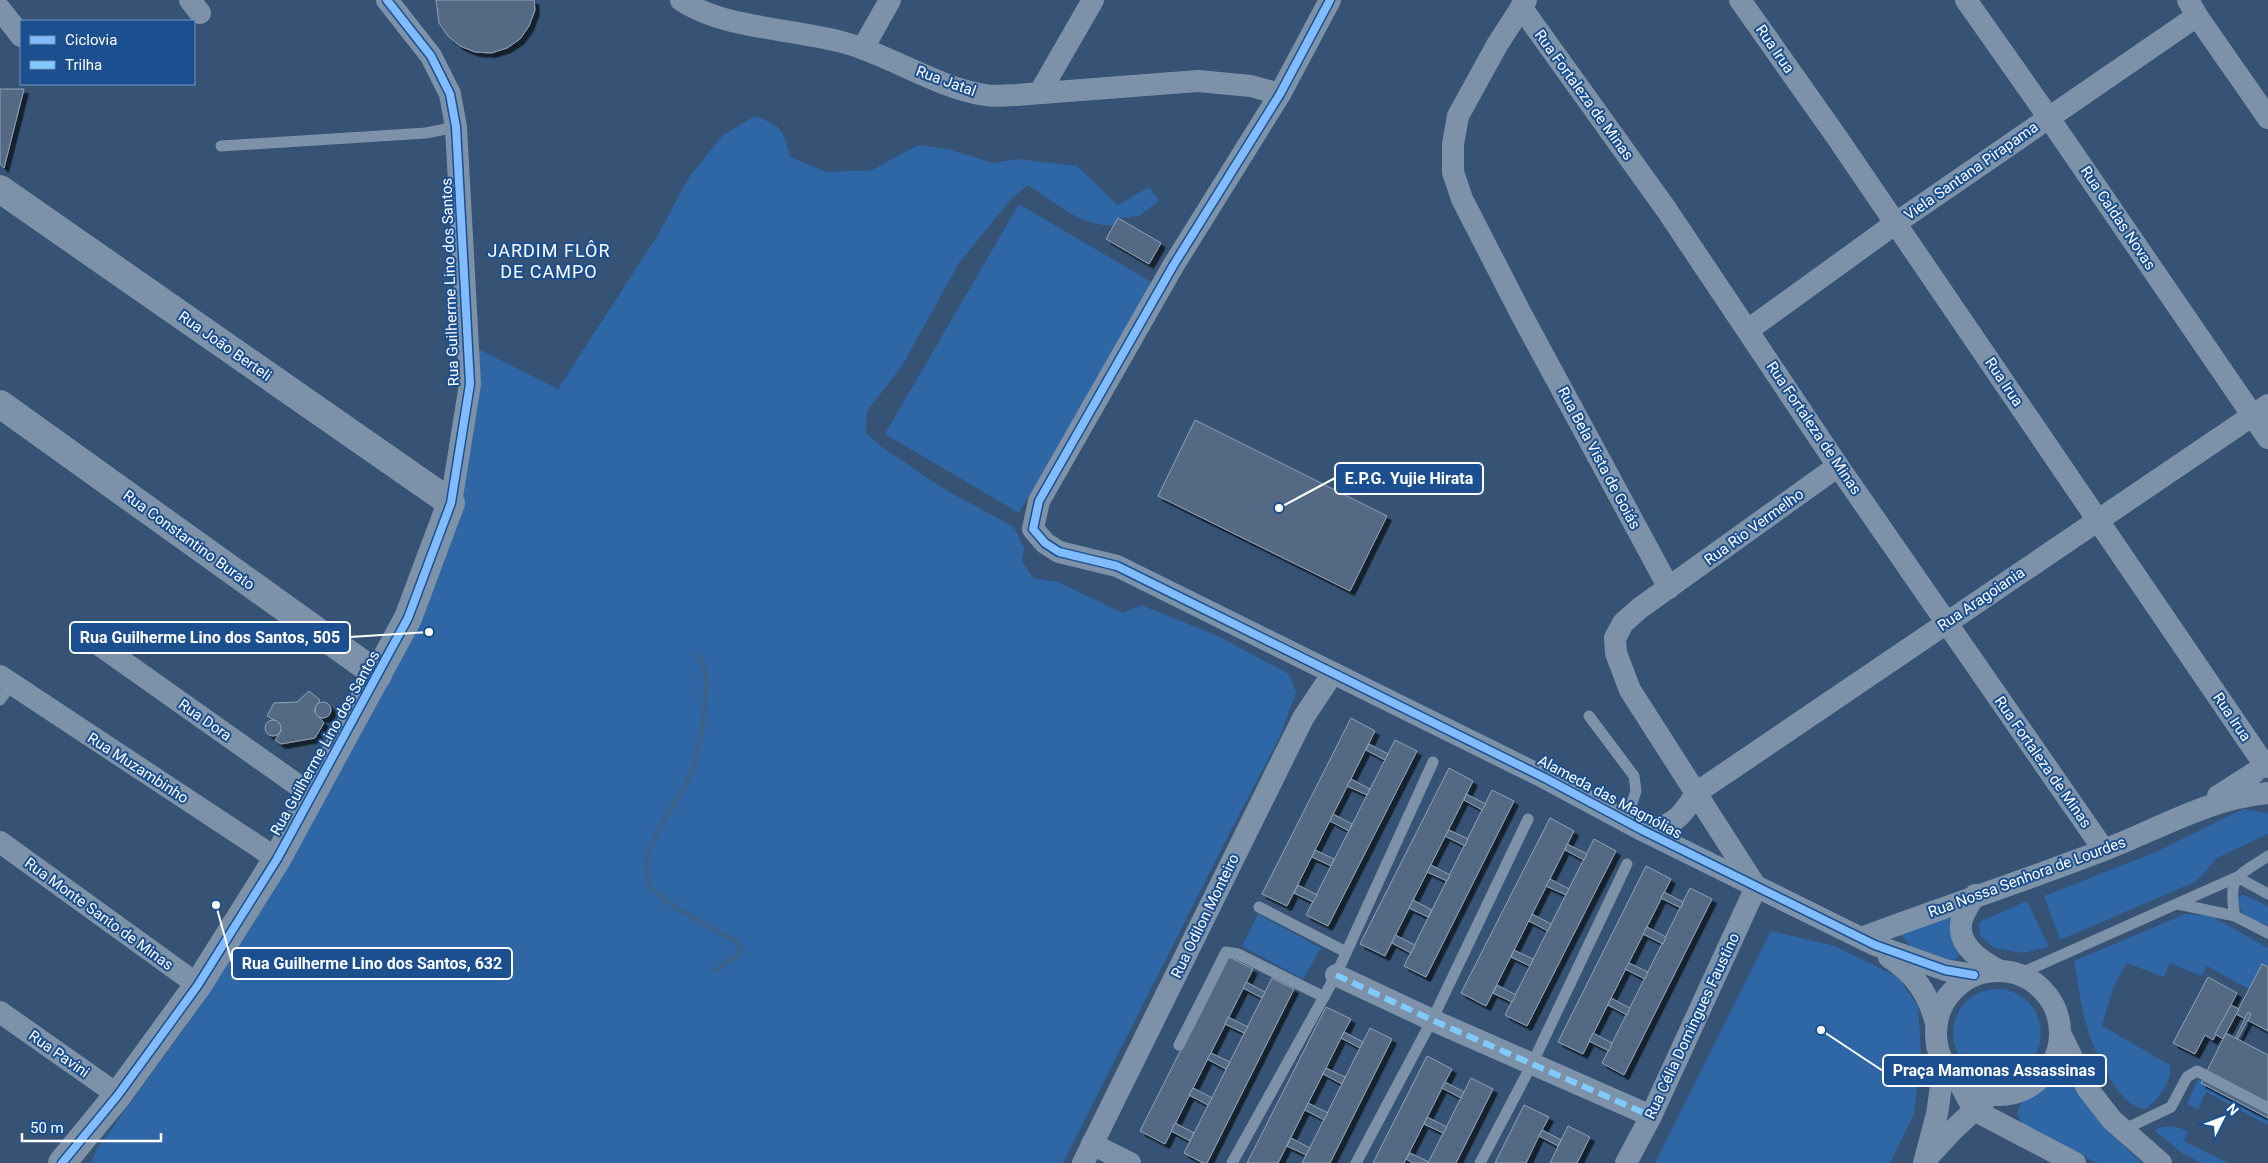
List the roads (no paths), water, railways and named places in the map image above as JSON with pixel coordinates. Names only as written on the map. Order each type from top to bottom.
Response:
[{"type":"street","name":"Rua Guilherme Lino dos Santos","points":[[62,1163],[118,1095],[198,985],[277,859],[313,796],[408,618],[451,503],[470,384],[456,127],[450,94],[431,56],[387,0]]},
{"type":"street","name":"Rua Jatal","points":[[681,0],[693,8],[730,19],[863,48],[972,93],[997,96],[1198,81],[1251,86],[1280,94]]},
{"type":"street","points":[[863,48],[890,0]]},
{"type":"street","points":[[1040,92],[1093,0]]},
{"type":"street","points":[[1280,94],[1330,0]]},
{"type":"street","name":"Rua Irua","points":[[1740,0],[1896,223],[2099,521],[2262,769],[2253,786],[2260,792],[2268,793]]},
{"type":"street","name":"Rua Caldas Novas","points":[[1966,0],[2260,410],[2268,438]]},
{"type":"street","name":"Rua Fortaleza de Minas","points":[[1523,4],[1666,209],[1838,466],[2104,850]]},
{"type":"street","name":"Rua Bela Vista de Goiás","points":[[1523,4],[1497,45],[1458,116],[1452,144],[1453,172],[1462,199],[1517,307],[1669,588]]},
{"type":"street","points":[[2193,8],[2268,118]]},
{"type":"street","name":"Viela Santana Pirapama","points":[[1748,330],[1896,223],[2049,118],[2193,8]]},
{"type":"street","points":[[0,9],[20,35]]},
{"type":"street","name":"Alameda das Magnólias","points":[[1280,94],[1173,266],[1039,501],[1033,529],[1045,543],[1059,552],[1117,566],[1545,778],[1634,826],[1868,942]]},
{"type":"street","name":"Rua João Berteli","points":[[0,189],[451,503]]},
{"type":"street","name":"Rua Constantino Burato","points":[[0,404],[378,675]]},
{"type":"street","name":"Rua Aragoiania","points":[[1634,826],[1662,828],[1676,819],[1696,794],[2260,410]]},
{"type":"street","name":"Rua Rio Vermelho","points":[[1669,588],[1838,466]]},
{"type":"street","points":[[1669,588],[1640,608],[1623,623],[1614,638],[1616,653],[1630,690],[1756,887]]},
{"type":"street","name":"Rua Dora","points":[[98,644],[313,796]]},
{"type":"street","name":"Rua Odilon Monteiro","points":[[1087,1154],[1303,718],[1333,673]]},
{"type":"street","name":"Rua Muzambinho","points":[[4,687],[277,859]]},
{"type":"street","name":"Rua Nossa Senhora de Lourdes","points":[[2191,812],[2262,769]]},
{"type":"street","name":"Rua Nossa Senhora de Lourdes","points":[[1868,942],[1975,896],[2104,850],[2191,812],[2240,796],[2268,793]]},
{"type":"street","name":"Rua Monte Santo de Minas","points":[[0,842],[198,985]]},
{"type":"street","name":"Rua Célia Domingues Faustino","points":[[1626,1163],[1651,1116],[1756,887]]},
{"type":"street","points":[[1975,896],[1961,924],[1962,936],[1970,950],[1981,961],[2036,984],[2049,997],[2057,1014],[2060,1033],[2087,1088],[2123,1130],[2161,1163]]},
{"type":"street","points":[[1868,942],[1944,970],[1974,975],[2008,972]]},
{"type":"street","points":[[1868,942],[1908,971],[1927,995],[1936,1022],[1937,1045],[1944,1065],[1960,1084],[1974,1110],[2075,1163]]},
{"type":"street","points":[[1336,975],[1432,1020],[1651,1116]]},
{"type":"street","points":[[1936,1022],[1943,1002],[1956,986],[1974,975]]},
{"type":"street","name":"Rua Pavini","points":[[0,1012],[118,1095]]},
{"type":"street","points":[[1960,1084],[1992,1095],[2012,1093],[2031,1085],[2047,1072],[2056,1053],[2060,1033]]},
{"type":"street","points":[[1925,1161],[1937,1114],[1944,1065]]},
{"type":"street","points":[[1925,1161],[1974,1110],[1992,1095]]},
{"type":"street","points":[[1087,1154],[1130,1163]]},
{"type":"lane","points":[[221,146],[426,132],[456,127]]},
{"type":"lane","points":[[1589,716],[1634,776],[1636,791],[1634,826]]},
{"type":"lane","points":[[1232,1163],[1336,975],[1434,762]]},
{"type":"lane","points":[[1356,1163],[1432,1020],[1528,819]]},
{"type":"lane","points":[[2008,972],[2177,904],[2237,877],[2268,856]]},
{"type":"lane","points":[[1480,1163],[1532,1064],[1627,864]]},
{"type":"lane","points":[[2237,877],[2268,894]]},
{"type":"lane","points":[[2234,916],[2231,898],[2232,887],[2237,877]]},
{"type":"lane","points":[[2177,904],[2234,916],[2268,933]]},
{"type":"lane","points":[[1259,907],[1346,952]]},
{"type":"lane","points":[[1179,1045],[1226,952],[1232,951],[1324,997]]},
{"type":"lane","points":[[2123,1130],[2171,1107],[2186,1077],[2197,1071],[2268,1108]]},
{"type":"waterway","points":[[698,656],[706,673],[707,684],[698,751],[688,780],[654,840],[648,855],[646,870],[649,884],[663,898],[675,907],[737,942],[740,947],[738,955],[715,970]]},
{"type":"place","name":"E.P.G. Yujie Hirata","points":[[1279,508]]},
{"type":"place","name":"Rua Guilherme Lino dos Santos, 505","points":[[429,632]]},
{"type":"place","name":"Rua Guilherme Lino dos Santos, 632","points":[[216,905]]},
{"type":"place","name":"Praça Mamonas Assassinas","points":[[1821,1030]]},
{"type":"district","name":"JARDIM FLÔR DE CAMPO","points":[[549,260]]}]
